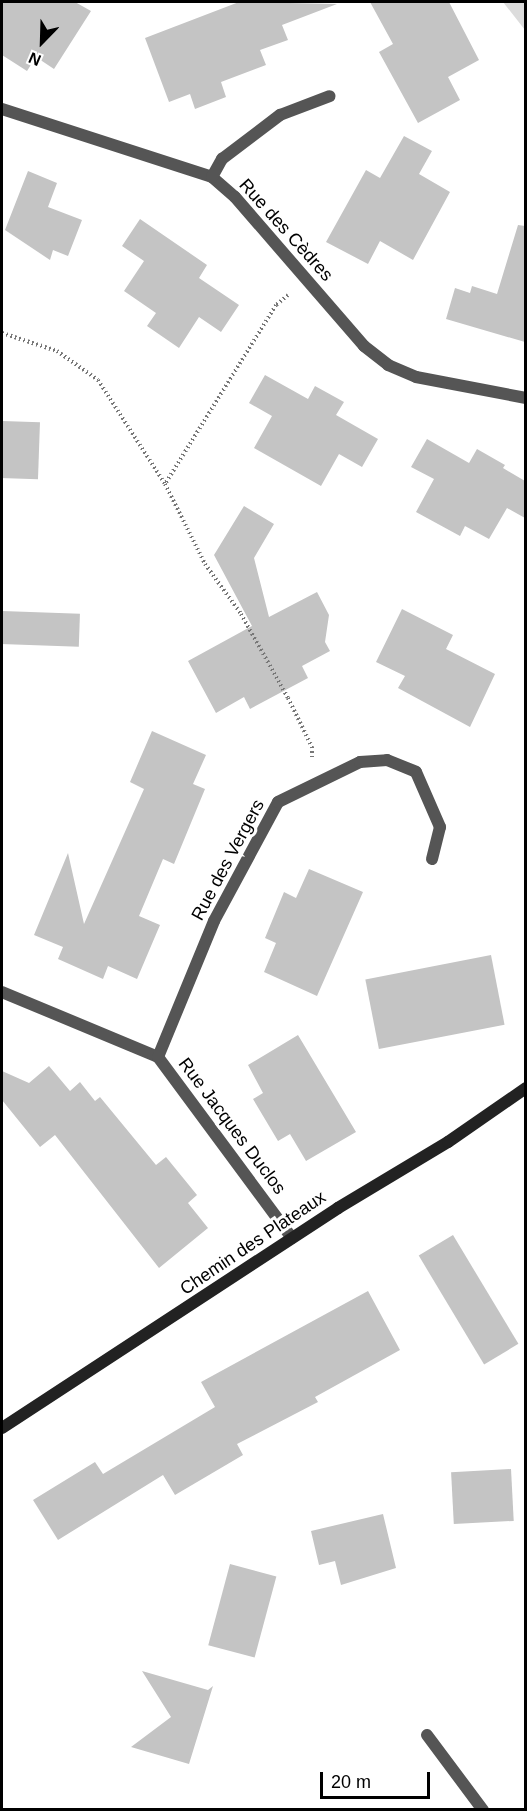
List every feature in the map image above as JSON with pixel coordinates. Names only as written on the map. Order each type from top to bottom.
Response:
[{"type":"street","points":[[212,177],[222,159],[280,115],[330,96]]},
{"type":"street","name":"Rue des Cèdres","points":[[2,109],[212,177],[308,281],[364,346],[388,365],[416,377],[525,398]]},
{"type":"street","name":"Rue des Vergers","points":[[158,1058],[214,921],[278,802],[360,762],[387,760],[416,772],[440,827],[432,859]]},
{"type":"street","name":"Rue Jacques Duclos","points":[[2,992],[158,1058],[292,1238]]},
{"type":"street","name":"Chemin des Plateaux","points":[[2,1428],[292,1238],[448,1142],[525,1088]]},
{"type":"street","points":[[427,1735],[483,1809]]},
{"type":"path","points":[[165,484],[276,305],[308,281]]},
{"type":"path","points":[[2,333],[57,351],[98,380],[165,484],[205,564],[241,614],[312,747],[311,787]]},
{"type":"shaded area","points":[[503,2],[525,2],[525,30]]},
{"type":"building","points":[[2,2],[75,2],[91,11],[54,69],[36,57],[27,71],[2,55]]},
{"type":"building","points":[[239,2],[337,4],[282,25],[288,40],[260,50],[266,65],[221,82],[226,97],[195,109],[190,94],[169,102],[145,38]]},
{"type":"building","points":[[370,2],[449,2],[479,60],[448,77],[460,100],[418,123],[379,52],[393,44]]},
{"type":"building","points":[[404,136],[432,151],[419,174],[450,192],[413,260],[380,241],[368,264],[326,242],[366,170],[380,178]]},
{"type":"building","points":[[28,171],[57,183],[48,207],[82,220],[68,256],[53,250],[50,260],[5,230]]},
{"type":"building","points":[[140,219],[207,265],[199,278],[239,305],[221,332],[199,317],[179,348],[147,326],[156,313],[124,291],[144,261],[122,246]]},
{"type":"building","points":[[518,225],[525,226],[525,342],[446,319],[455,288],[470,293],[472,286],[497,294]]},
{"type":"building","points":[[265,375],[308,399],[315,386],[344,402],[336,415],[378,439],[362,467],[339,454],[321,486],[254,448],[272,416],[249,403]]},
{"type":"building","points":[[2,421],[40,422],[38,479],[2,478]]},
{"type":"building","points":[[427,439],[469,463],[477,449],[505,465],[503,468],[525,481],[525,518],[507,508],[489,539],[465,526],[460,536],[416,512],[434,479],[411,467]]},
{"type":"building","points":[[244,506],[274,524],[254,558],[269,617],[317,592],[329,615],[325,642],[330,651],[302,666],[308,678],[250,709],[244,697],[216,713],[188,661],[252,626],[214,555]]},
{"type":"building","points":[[402,609],[453,635],[446,649],[495,674],[470,727],[398,688],[405,676],[376,662]]},
{"type":"building","points":[[2,611],[80,614],[79,647],[2,644]]},
{"type":"building","points":[[152,731],[206,755],[193,784],[205,789],[174,864],[163,859],[139,916],[160,925],[137,979],[108,966],[103,979],[58,959],[63,947],[34,935],[68,853],[84,924],[144,789],[130,782]]},
{"type":"building","points":[[309,869],[363,892],[317,996],[264,972],[276,943],[265,938],[284,892],[296,898]]},
{"type":"building","points":[[491,955],[505,1025],[379,1049],[365,979]]},
{"type":"building","points":[[298,1035],[356,1132],[306,1161],[290,1134],[278,1141],[253,1099],[263,1093],[248,1065]]},
{"type":"building","points":[[49,1066],[70,1091],[80,1082],[95,1101],[100,1097],[156,1165],[166,1157],[197,1195],[188,1203],[208,1228],[159,1268],[55,1135],[40,1147],[2,1100],[2,1071],[29,1083]]},
{"type":"building","points":[[453,1235],[518,1344],[484,1364],[419,1256]]},
{"type":"building","points":[[368,1291],[400,1350],[315,1397],[318,1402],[237,1444],[243,1455],[175,1495],[163,1475],[58,1540],[33,1500],[95,1462],[103,1474],[215,1407],[201,1382]]},
{"type":"building","points":[[511,1469],[514,1521],[454,1524],[451,1472]]},
{"type":"building","points":[[383,1514],[396,1568],[341,1585],[335,1561],[319,1565],[311,1531]]},
{"type":"building","points":[[230,1564],[276,1576],[255,1658],[208,1645]]},
{"type":"building","points":[[142,1671],[208,1690],[213,1686],[189,1764],[131,1747],[171,1717]]}]
